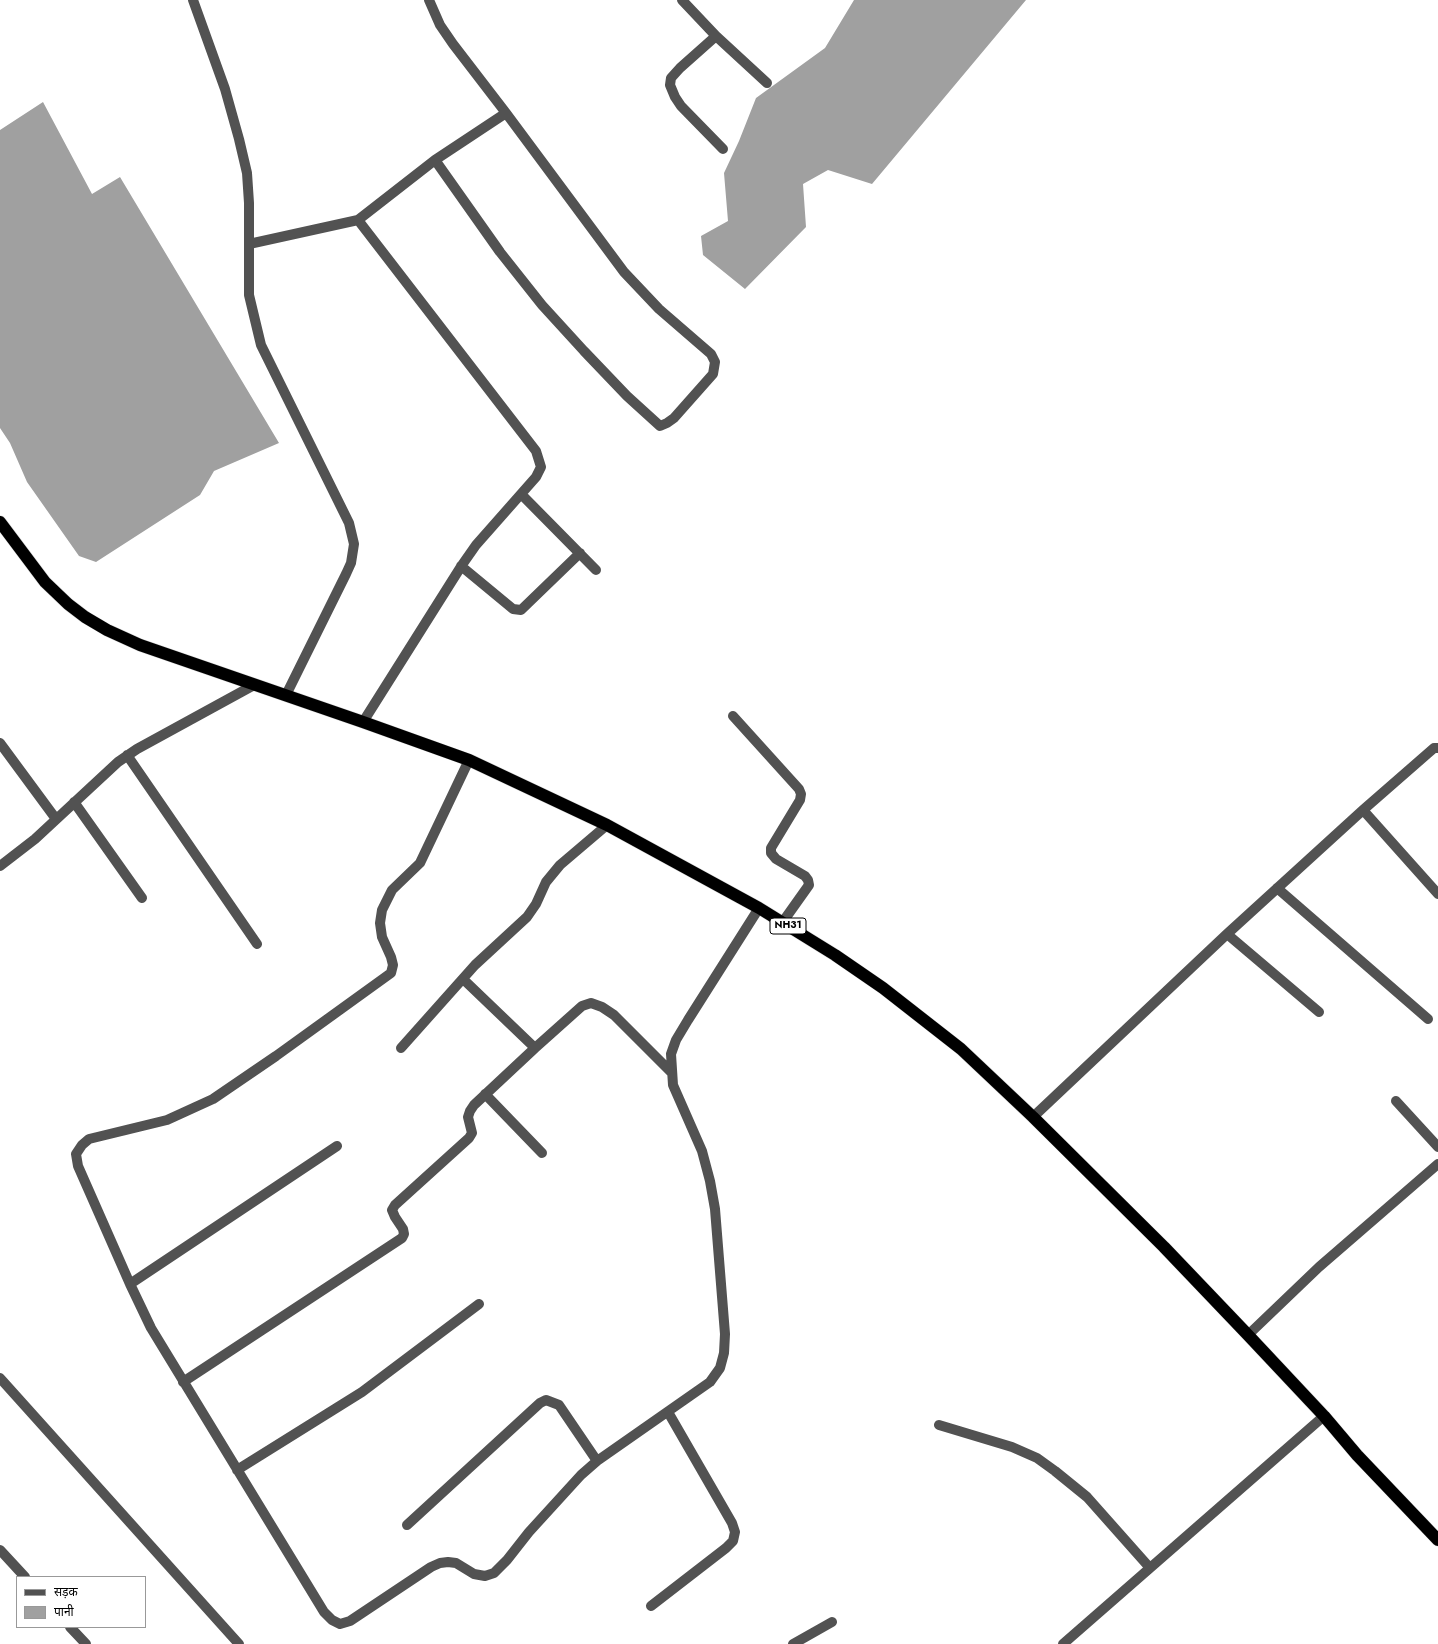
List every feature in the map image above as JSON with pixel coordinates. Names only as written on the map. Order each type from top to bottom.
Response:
[{"type":"highway","name":"NH31","points":[[0,522],[45,582],[68,604],[85,617],[107,630],[140,645],[469,760],[606,824],[759,908],[835,955],[883,988],[961,1049],[1033,1117],[1164,1247],[1248,1334],[1324,1416],[1357,1455],[1438,1540]]},
{"type":"street","points":[[193,0],[225,89],[247,173],[250,203],[249,295],[261,345],[349,523],[354,544],[346,574],[286,695]]},
{"type":"street","points":[[428,0],[440,25],[453,44],[624,272],[659,309],[711,354],[715,362],[713,374],[674,418],[667,424],[660,426],[647,415],[584,351],[542,305],[500,252],[435,160]]},
{"type":"street","points":[[682,0],[716,36],[767,83]]},
{"type":"street","points":[[716,36],[680,68],[671,78],[670,85],[675,97],[682,106],[723,149]]},
{"type":"street","points":[[249,244],[358,220],[435,160],[506,113]]},
{"type":"street","points":[[358,220],[536,451],[541,466],[536,477],[476,545],[461,566],[363,722]]},
{"type":"street","points":[[521,494],[596,570]]},
{"type":"street","points":[[461,566],[513,609],[521,610],[580,553]]},
{"type":"street","points":[[0,866],[35,838],[118,762],[254,685]]},
{"type":"street","points":[[733,716],[799,789],[801,794],[800,800],[771,848],[771,853],[776,858],[805,876],[809,885],[782,923]]},
{"type":"street","points":[[0,743],[56,818]]},
{"type":"street","points":[[1033,1117],[1277,888],[1434,748],[1438,748]]},
{"type":"street","points":[[128,755],[257,944]]},
{"type":"street","points":[[469,760],[420,863],[392,890],[382,910],[380,923],[382,937],[393,965],[391,973],[276,1056],[213,1098],[167,1120],[89,1139],[82,1145],[76,1154],[78,1166],[151,1328],[324,1612],[332,1620],[340,1624],[350,1621],[431,1567],[440,1563],[456,1563],[474,1574],[485,1576],[494,1573],[507,1560],[529,1532],[570,1486],[597,1461],[710,1382],[720,1368],[724,1353],[725,1334],[715,1209],[710,1181],[702,1151],[673,1084],[671,1072],[672,1054],[676,1040],[759,908]]},
{"type":"street","points":[[74,802],[142,898]]},
{"type":"street","points":[[1363,810],[1438,894]]},
{"type":"street","points":[[401,1048],[463,978],[527,917],[536,904],[546,882],[560,865],[606,824]]},
{"type":"street","points":[[1277,888],[1428,1019]]},
{"type":"street","points":[[1227,934],[1319,1012]]},
{"type":"street","points":[[463,978],[535,1048]]},
{"type":"street","points":[[183,1382],[402,1238],[404,1234],[403,1229],[394,1217],[392,1210],[394,1205],[469,1138],[472,1133],[468,1117],[470,1111],[485,1094],[582,1006],[591,1003],[602,1007],[614,1015],[671,1072]]},
{"type":"street","points":[[485,1094],[542,1153]]},
{"type":"street","points":[[1396,1101],[1438,1147]]},
{"type":"street","points":[[130,1284],[337,1146]]},
{"type":"street","points":[[1248,1334],[1319,1267],[1438,1164]]},
{"type":"street","points":[[237,1470],[353,1398],[479,1304]]},
{"type":"street","points":[[0,1378],[239,1644]]},
{"type":"street","points":[[407,1525],[540,1403],[546,1400],[559,1405],[597,1461]]},
{"type":"street","points":[[651,1606],[726,1548],[733,1541],[735,1532],[732,1523],[668,1412]]},
{"type":"street","points":[[1063,1644],[1324,1416]]},
{"type":"street","points":[[938,1425],[1012,1447],[1037,1458],[1055,1470],[1087,1497],[1150,1568]]},
{"type":"street","points":[[0,1550],[24,1576]]},
{"type":"street","points":[[793,1644],[832,1622]]},
{"type":"street","points":[[71,1628],[86,1644]]},
{"type":"water","points":[[854,0],[1026,0],[872,184],[828,170],[803,184],[806,227],[745,289],[703,255],[701,236],[728,221],[724,173],[739,141],[756,98],[825,48]]},
{"type":"water","points":[[43,102],[92,194],[120,177],[279,443],[214,471],[200,495],[96,562],[79,556],[27,482],[10,443],[0,428],[0,130]]}]
